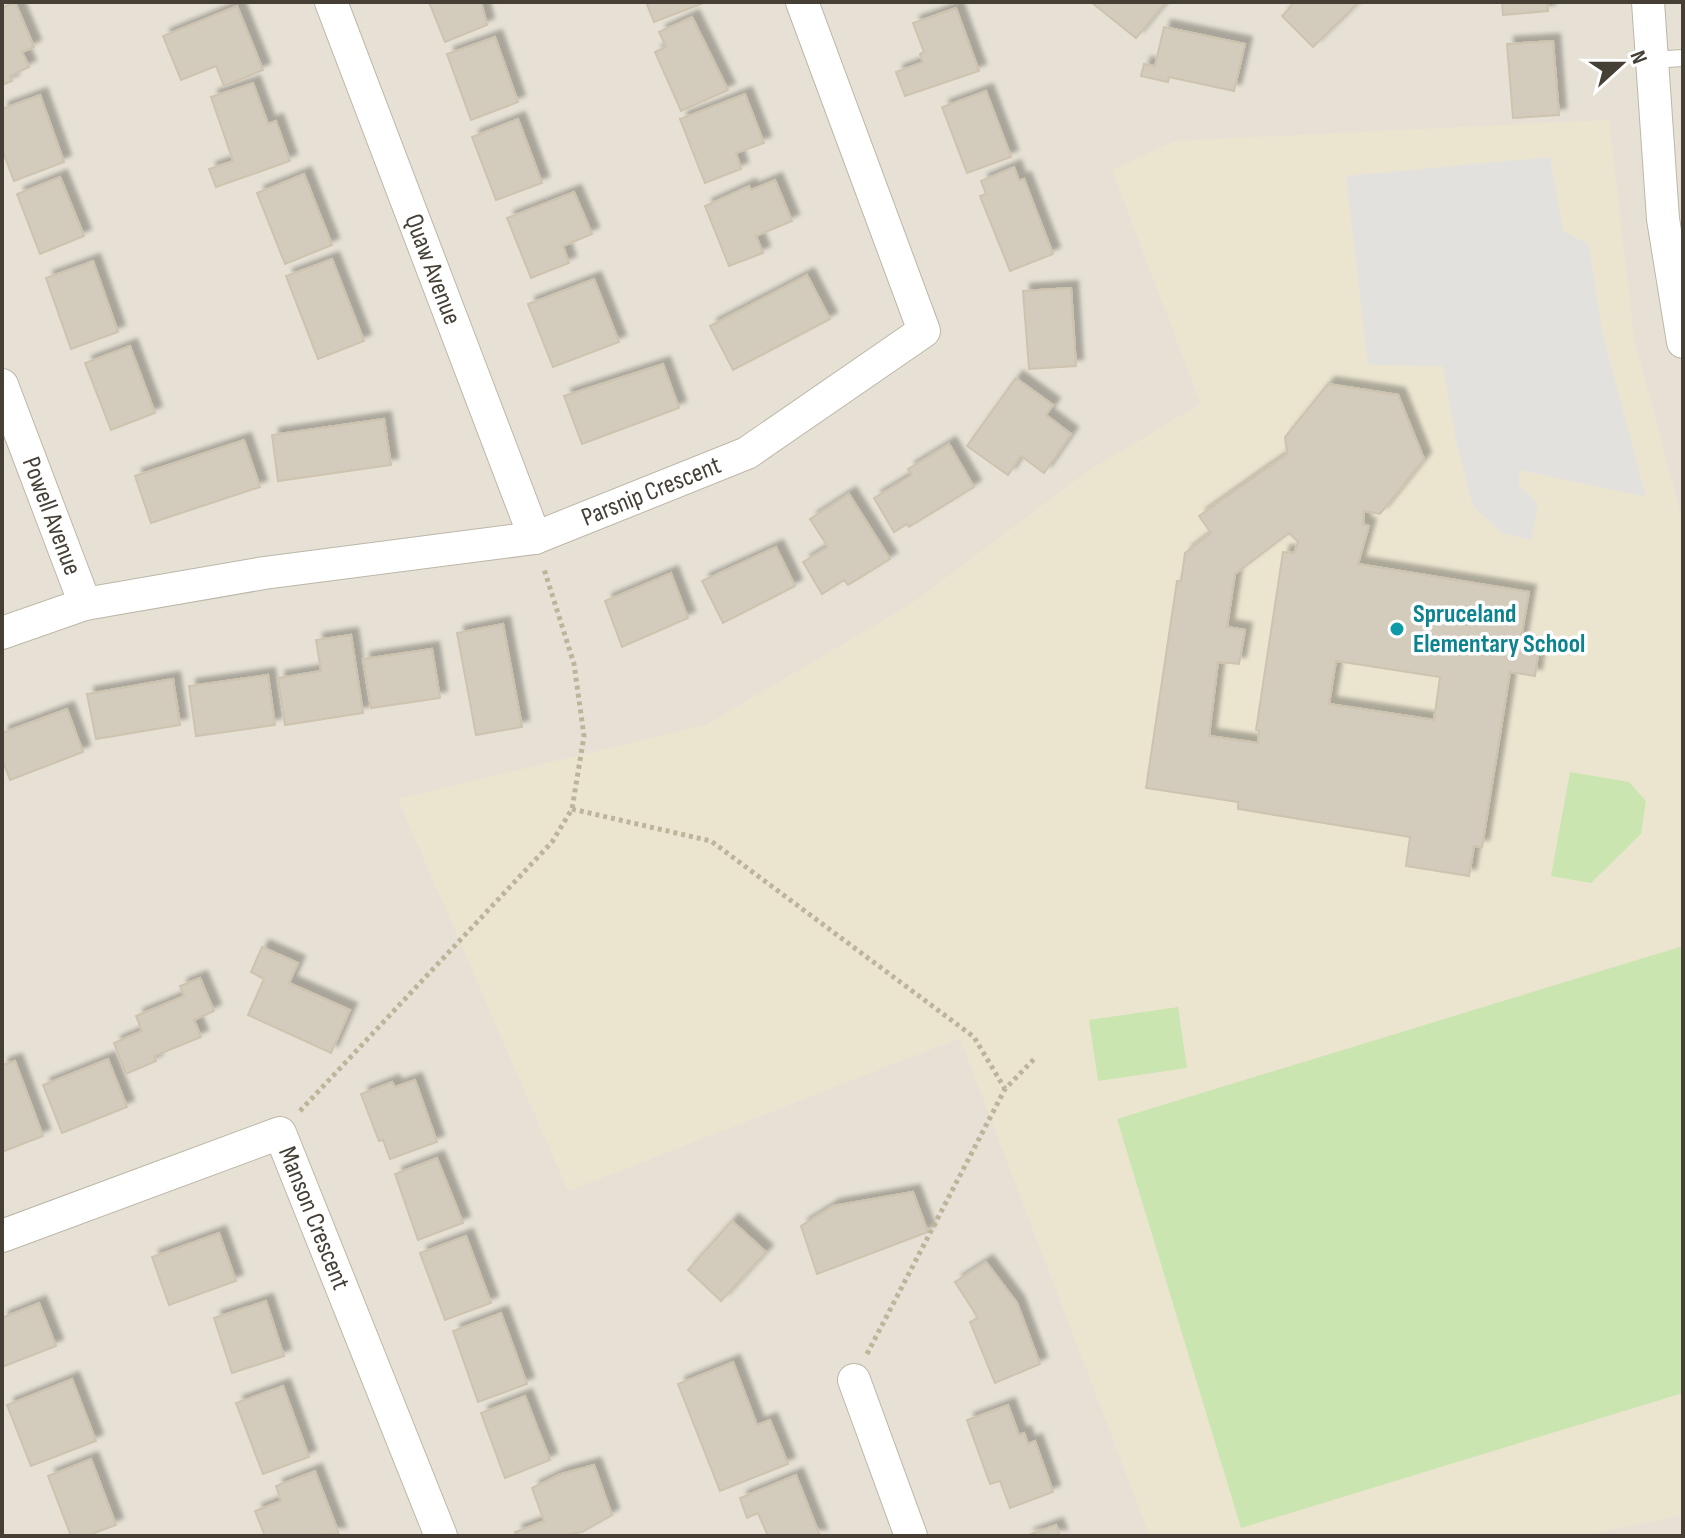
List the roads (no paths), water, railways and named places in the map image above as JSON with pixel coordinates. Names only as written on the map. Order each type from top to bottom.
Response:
[{"type":"street","name":"Quaw Avenue","points":[[331,2],[535,538]]},
{"type":"street","name":"Parsnip Crescent","points":[[2,633],[85,604],[264,573],[535,538],[747,453],[924,331],[802,2]]},
{"type":"street","points":[[1648,2],[1667,59],[1663,219],[1683,342]]},
{"type":"street","name":"Powell Avenue","points":[[2,385],[85,604]]},
{"type":"street","name":"Manson Crescent","points":[[2,1236],[280,1133],[441,1536]]},
{"type":"street","points":[[854,1380],[911,1536]]},
{"type":"place","name":"Spruceland Elementary School","points":[[1397,629]]}]
